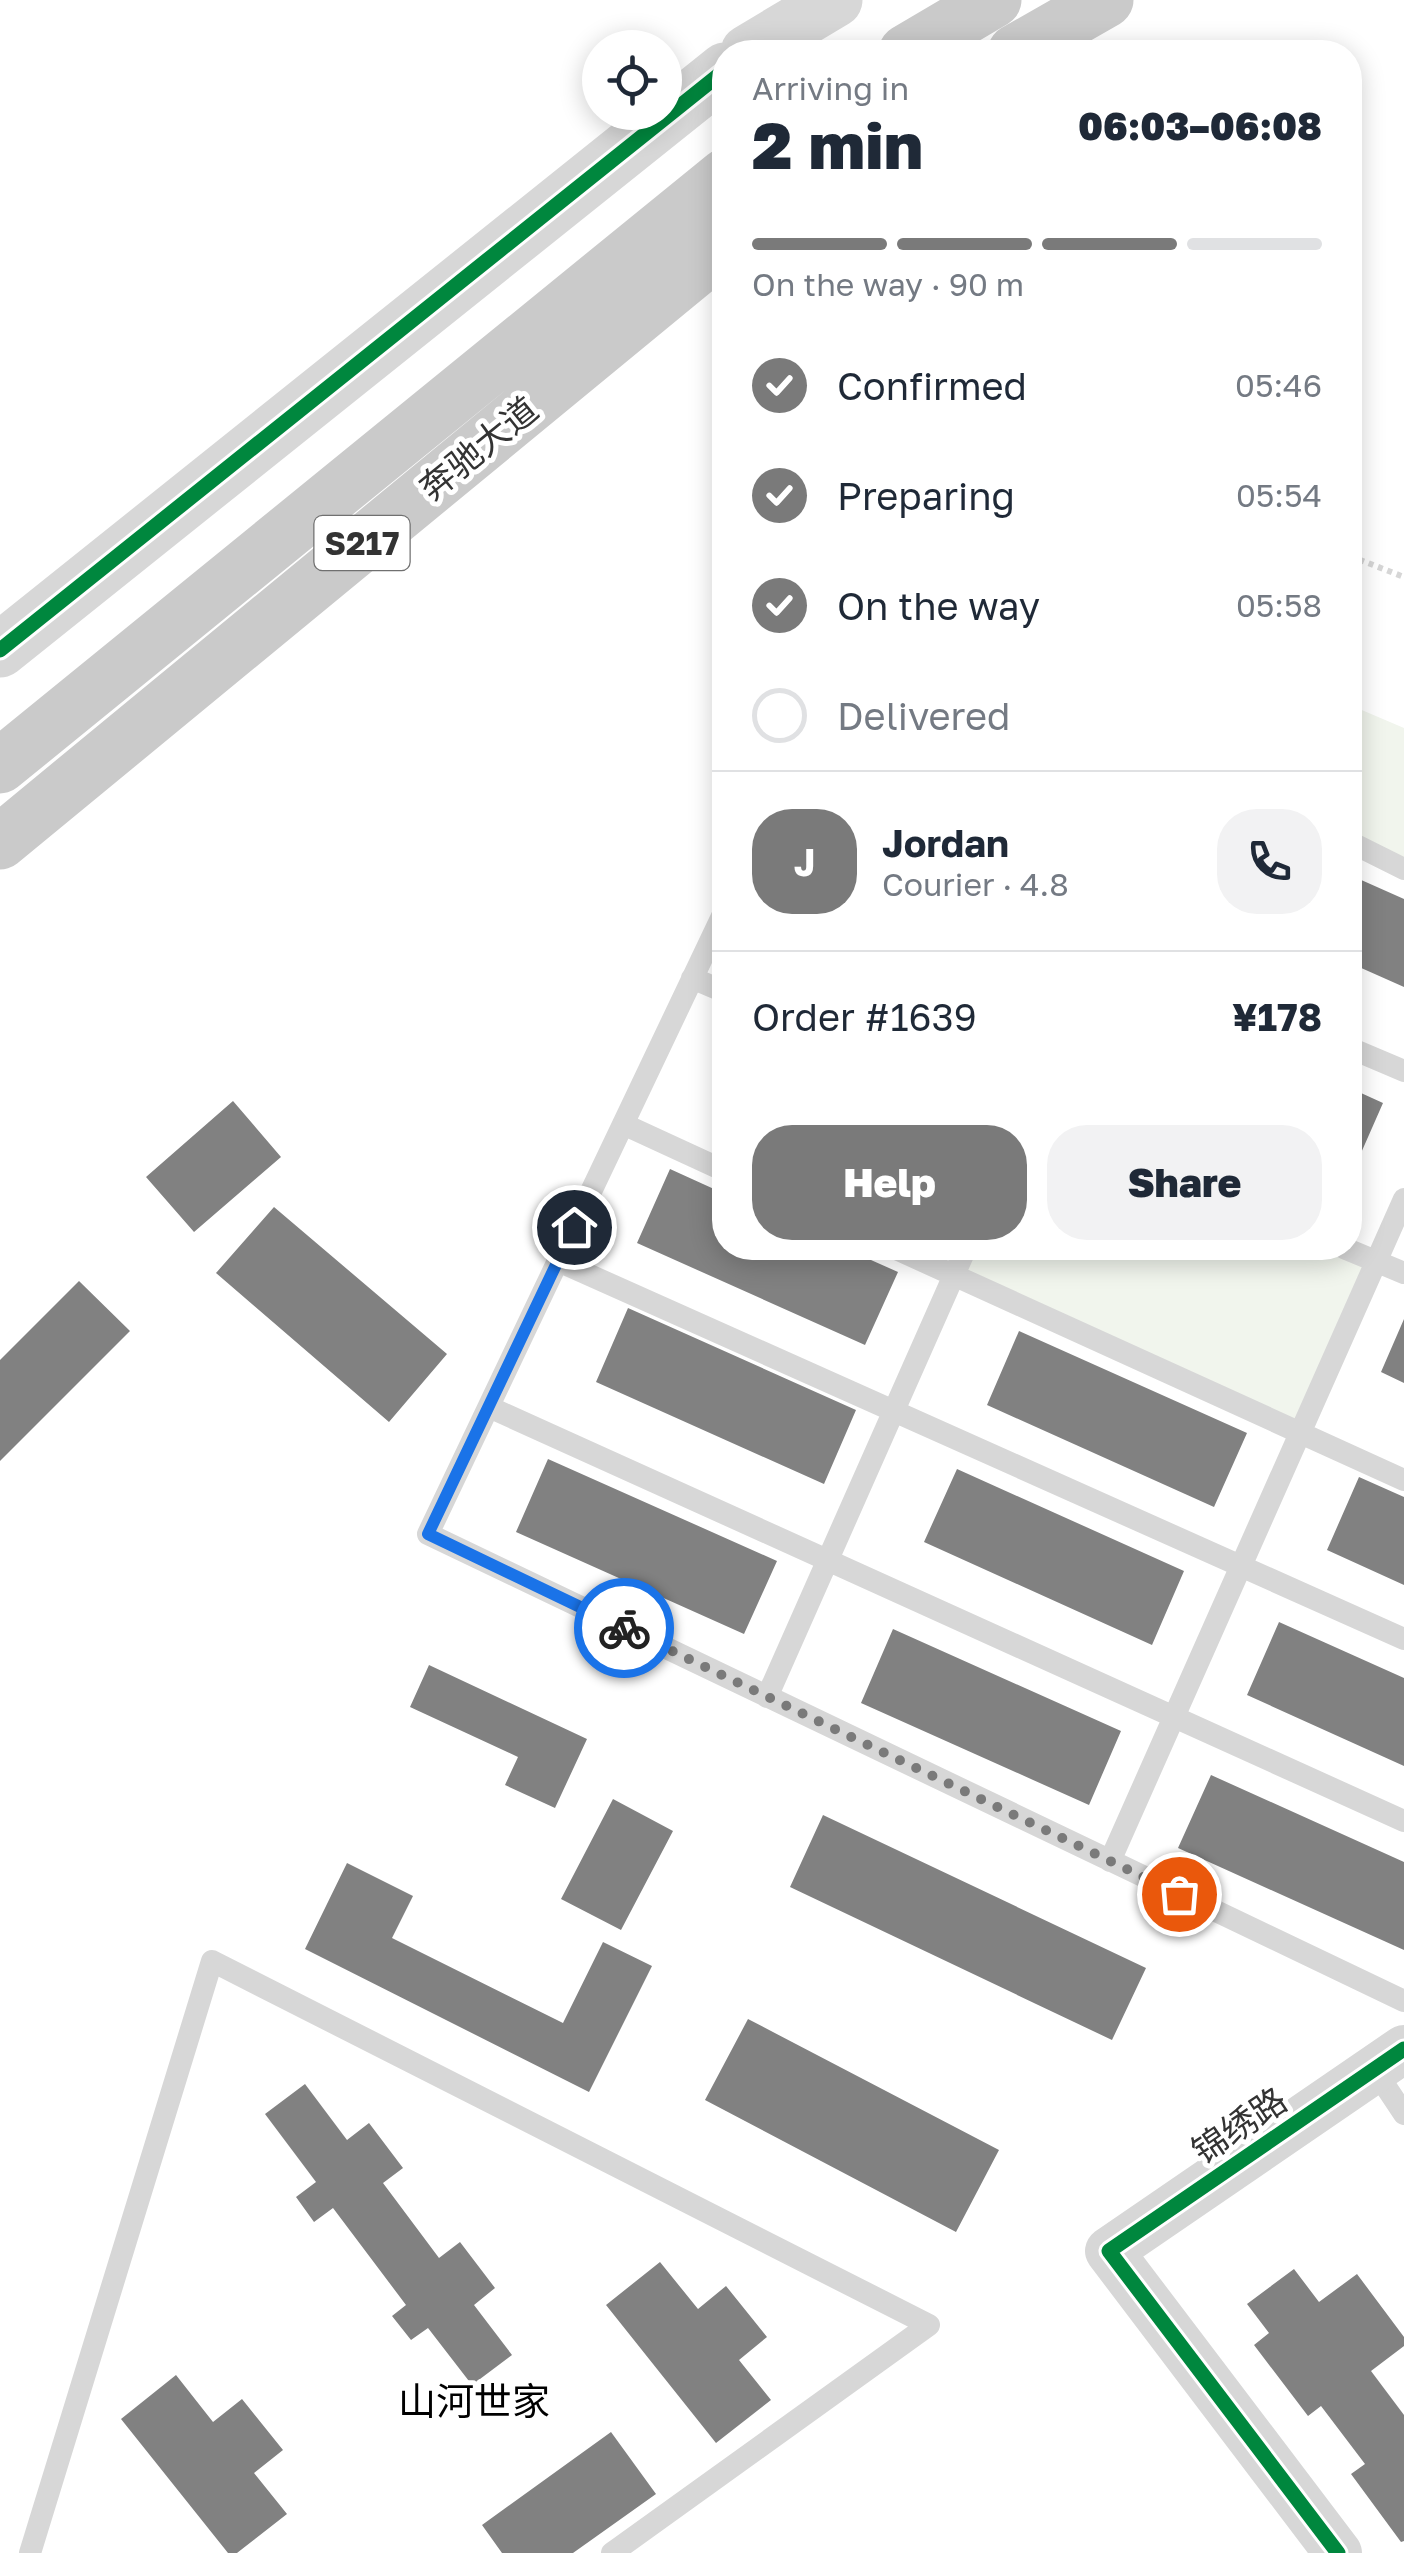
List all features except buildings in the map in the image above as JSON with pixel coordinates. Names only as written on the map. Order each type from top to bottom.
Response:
[{"type":"main road","points":[[926,40],[994,0]]},
{"type":"main road","points":[[1036,40],[1106,0]]},
{"type":"main road","name":"奔驰大道","points":[[0,766],[712,187]]},
{"type":"main road","name":"奔驰大道","points":[[0,842],[712,256]]},
{"type":"street","points":[[768,40],[835,0]]},
{"type":"street","points":[[0,650],[712,80]]},
{"type":"street","name":"锦绣路","points":[[1338,2553],[1109,2251],[1389,2059]]},
{"type":"lane","points":[[1362,848],[1404,869]]},
{"type":"lane","points":[[712,937],[428,1534],[1404,2001]]},
{"type":"lane","points":[[692,978],[712,986]]},
{"type":"lane","points":[[1362,1053],[1404,1072]]},
{"type":"lane","points":[[623,1124],[712,1164]]},
{"type":"lane","points":[[1110,1861],[1404,1199]]},
{"type":"lane","points":[[1362,1255],[1404,1272]]},
{"type":"lane","points":[[921,1260],[1404,1480]]},
{"type":"lane","points":[[767,1697],[961,1260]]},
{"type":"lane","points":[[558,1261],[1404,1638]]},
{"type":"lane","points":[[488,1406],[1404,1821]]},
{"type":"lane","points":[[30,2553],[212,1961],[928,2325],[612,2553]]},
{"type":"lane","points":[[1389,2059],[1404,2114]]},
{"type":"path","points":[[1362,561],[1404,577]]},
{"type":"shaded area","points":[[1362,710],[1404,728],[1404,869],[1362,848]]},
{"type":"shaded area","points":[[1362,1255],[1376,1261],[1300,1433],[954,1275],[961,1260],[1362,1260]]},
{"type":"cycle path","points":[[0,650],[712,80]]},
{"type":"cycle path","points":[[1338,2553],[1109,2251],[1404,2049]]},
{"type":"way so far","points":[[624,1628],[1179,1894]]},
{"type":"district","name":"山河世家","points":[[474,2400]]},
{"type":"route","points":[[574,1227],[428,1534],[624,1628]]}]
